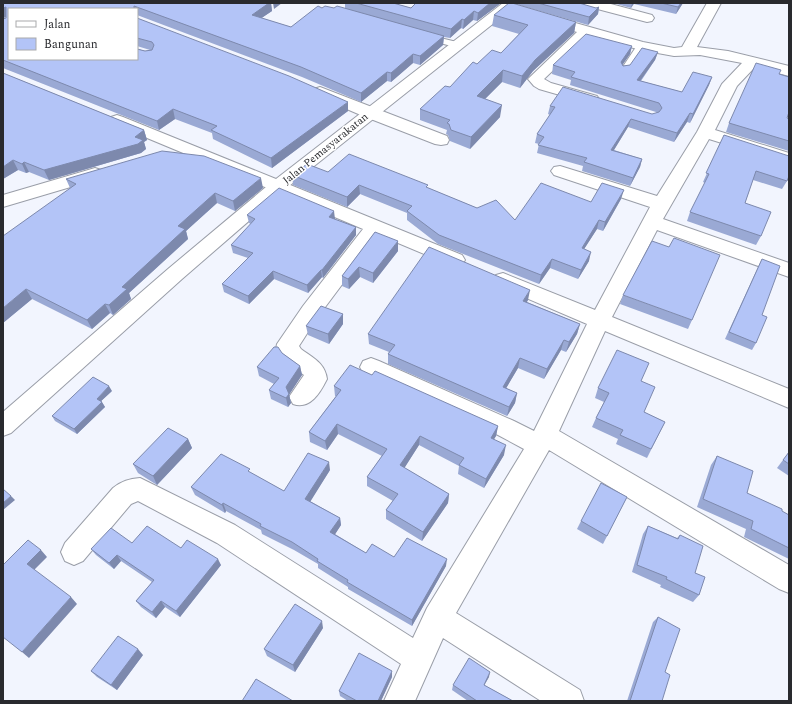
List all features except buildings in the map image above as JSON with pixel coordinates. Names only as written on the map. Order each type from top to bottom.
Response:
[{"type":"street","points":[[687,52],[714,3]]},
{"type":"street","points":[[592,8],[647,18]]},
{"type":"street","points":[[519,9],[586,31],[641,46],[674,52],[700,51],[728,55],[789,71]]},
{"type":"street","name":"Jalan Pemasyarakatan","points":[[104,115],[278,186],[458,45],[519,9]]},
{"type":"street","points":[[586,31],[536,79],[539,83],[545,86],[605,103]]},
{"type":"street","points":[[398,701],[437,618],[542,440],[600,320],[656,213],[705,132],[730,84],[751,62]]},
{"type":"street","points":[[309,87],[369,114],[441,140]]},
{"type":"street","points":[[705,132],[789,158]]},
{"type":"street","points":[[161,154],[184,148]]},
{"type":"street","points":[[3,201],[109,170]]},
{"type":"street","points":[[560,171],[789,270]]},
{"type":"street","points":[[3,426],[175,274],[278,186],[789,399]]},
{"type":"street","points":[[301,397],[316,379],[315,371],[292,355],[287,349],[288,344],[310,312],[375,227]]},
{"type":"street","points":[[371,367],[500,425],[542,440],[789,580]]},
{"type":"street","points":[[74,552],[122,496],[130,490],[140,489],[226,534],[418,658]]},
{"type":"street","points":[[437,618],[569,701]]},
{"type":"lane","points":[[417,34],[458,45]]},
{"type":"lane","points":[[624,71],[641,46]]}]
